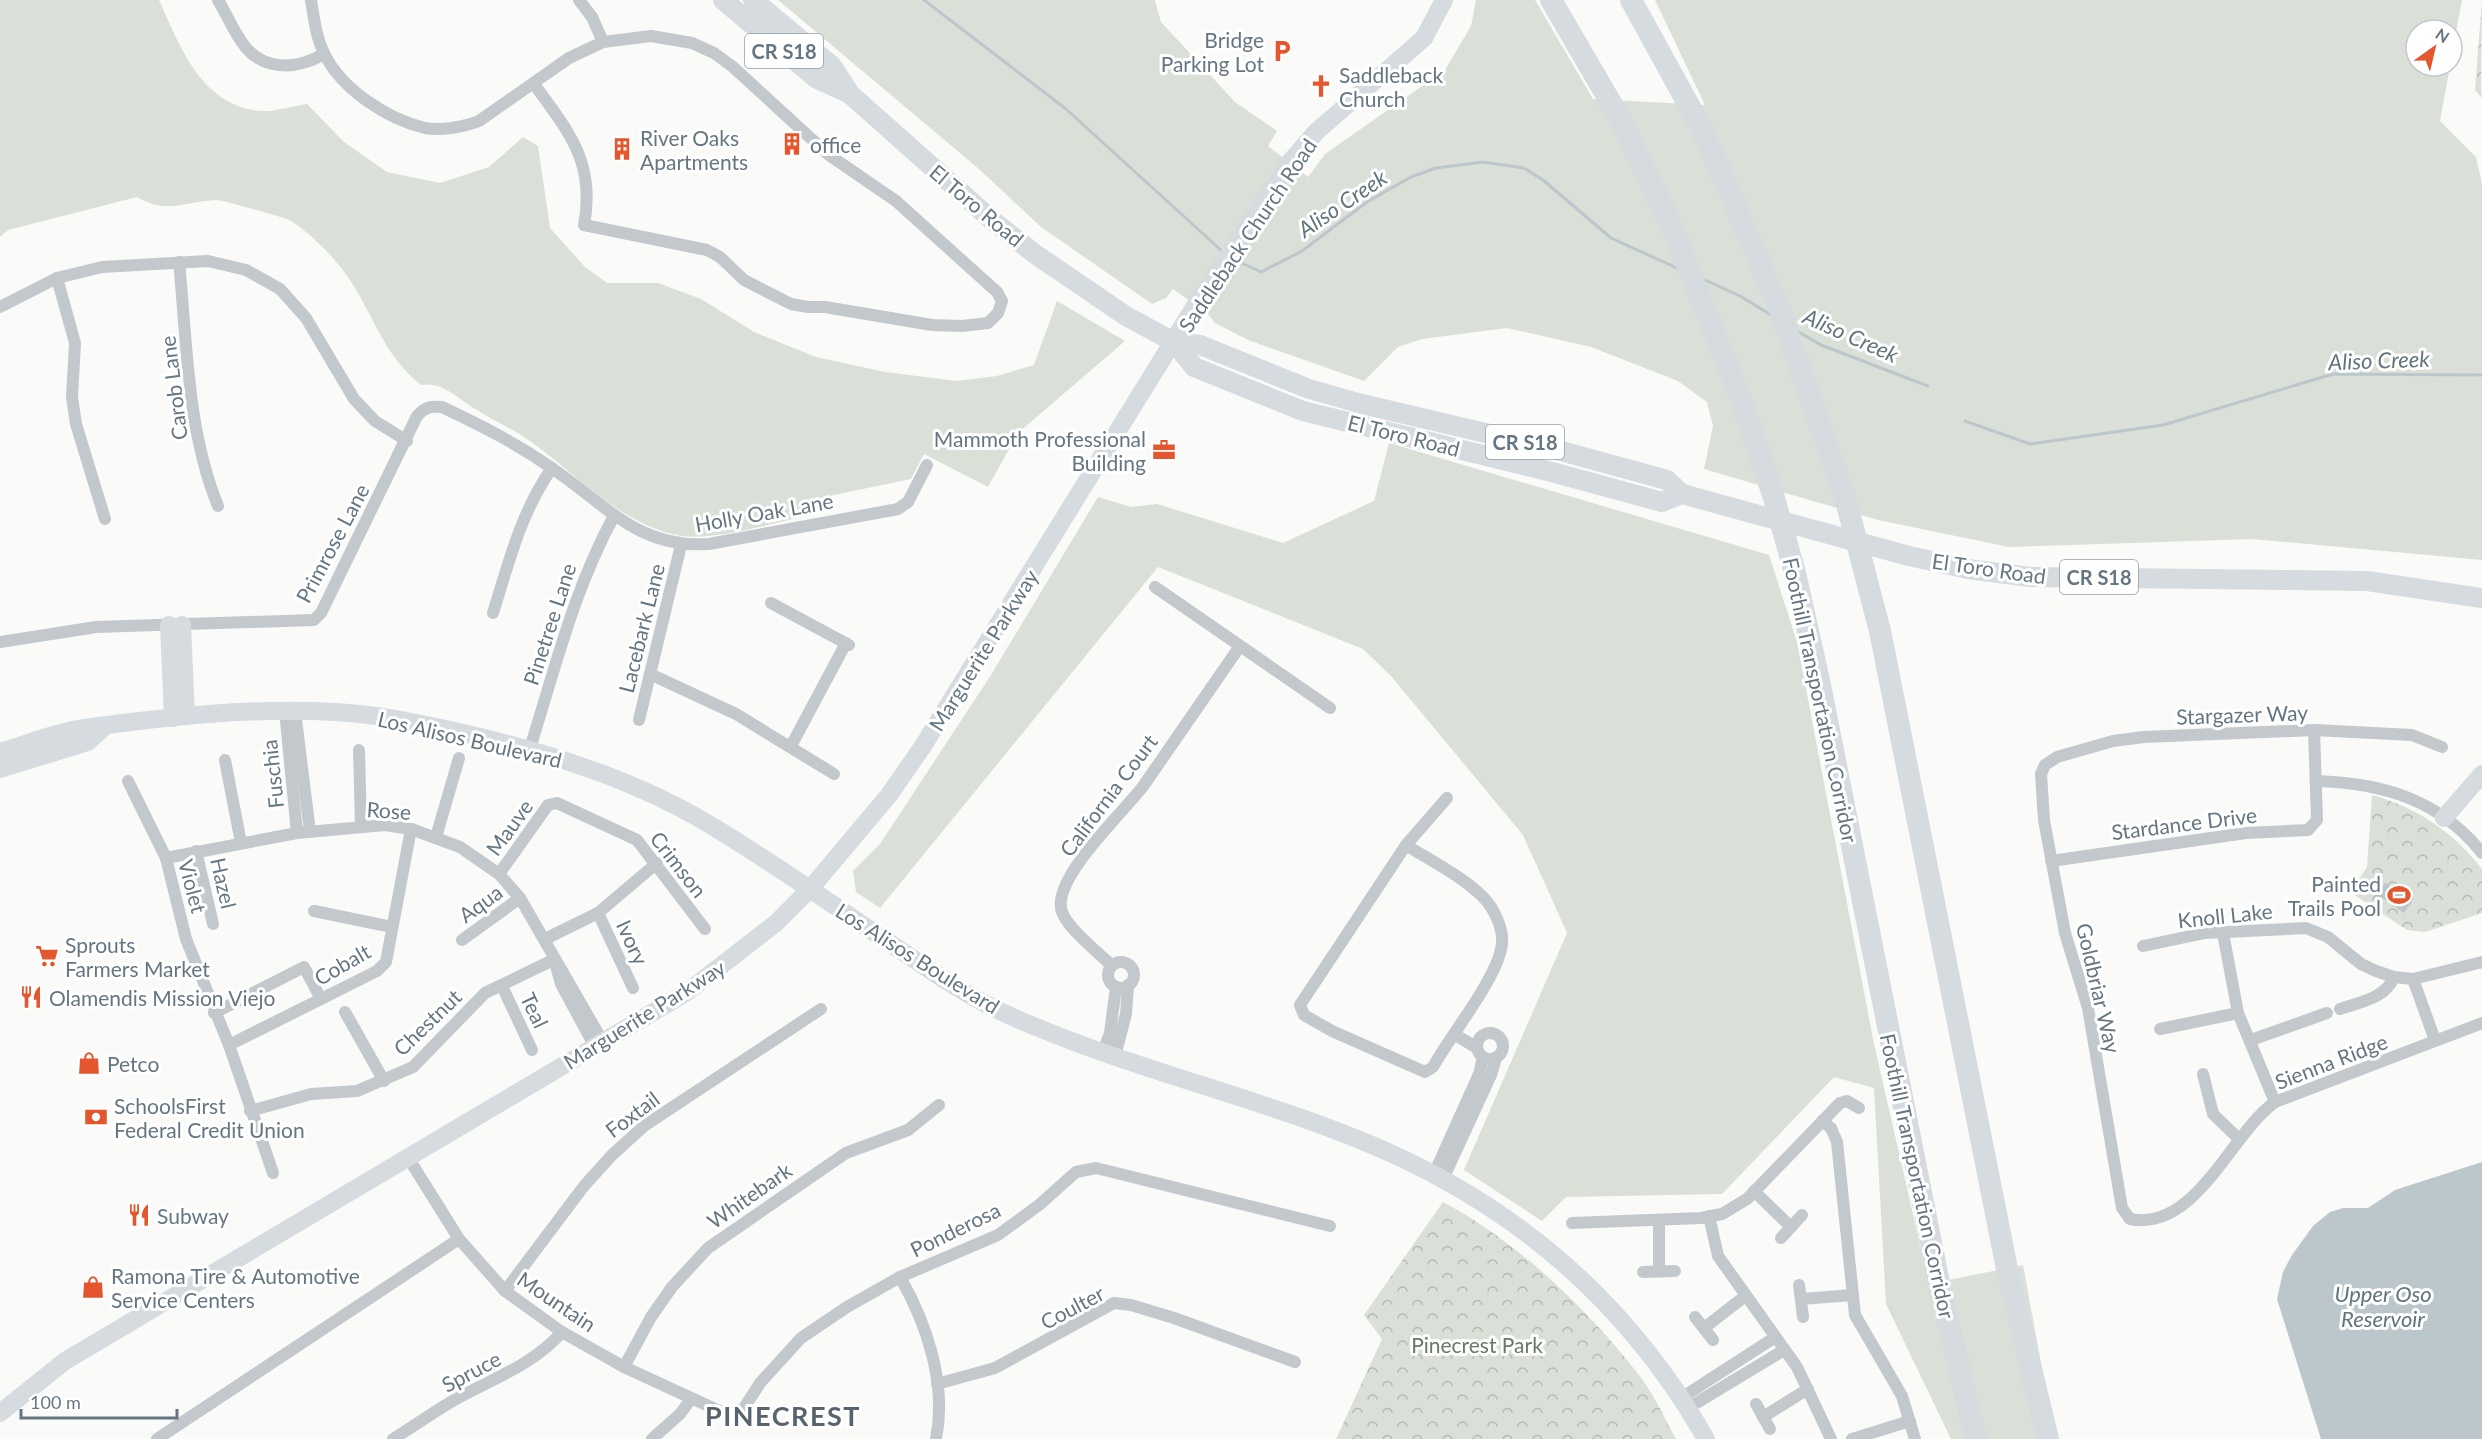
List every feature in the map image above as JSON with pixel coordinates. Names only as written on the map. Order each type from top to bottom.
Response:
[{"type":"highway","name":"Foothill Transportation Corridor","points":[[1551,0],[1617,115],[1669,220],[1706,306],[1742,400],[1774,498],[1795,573],[1939,1283],[1976,1439]]},
{"type":"highway","points":[[1631,0],[1697,120],[1794,347],[1845,496],[1871,594],[2007,1269],[2048,1439]]},
{"type":"main road","name":"El Toro Road","points":[[723,0],[817,79],[850,94]]},
{"type":"main road","name":"El Toro Road","points":[[753,0],[832,66],[850,94],[993,221],[1035,254],[1126,316],[1174,342],[1200,345],[1309,389],[1362,404],[1554,449],[1668,480],[1682,494],[1909,556],[1968,569],[2030,577],[2367,580],[2482,598]]},
{"type":"main road","name":"Saddleback Church Road","points":[[1174,342],[1195,306],[1290,162],[1316,132],[1424,38],[1444,0]]},
{"type":"main road","name":"Marguerite Parkway","points":[[0,1413],[65,1361],[687,992],[738,955],[776,923],[810,889],[889,795],[923,746],[1174,342]]},
{"type":"main road","points":[[175,625],[180,717]]},
{"type":"main road","name":"Los Alisos Boulevard","points":[[0,752],[82,729],[180,717],[290,711],[335,712],[392,719],[530,748],[648,792],[709,824],[929,970],[1002,1012],[1109,1054],[1348,1137],[1438,1177],[1550,1250],[1635,1336],[1684,1403],[1706,1439]]},
{"type":"main road","name":"Los Alisos Boulevard","points":[[0,769],[88,742],[104,728]]},
{"type":"main road","points":[[2444,818],[2482,774]]},
{"type":"street","points":[[218,0],[246,47],[267,62],[299,66],[324,54]]},
{"type":"street","points":[[311,0],[324,54],[334,69],[355,91],[392,116],[427,129],[462,126],[479,121],[569,58],[603,42],[638,36],[666,37],[692,43],[714,52],[829,155],[913,215],[997,292],[1002,301],[998,313],[988,323],[962,326],[932,325],[791,304],[744,280],[720,257],[707,250],[584,225],[588,207],[587,181],[582,159],[575,141],[534,84]]},
{"type":"street","points":[[579,0],[592,17],[603,42]]},
{"type":"street","points":[[0,307],[57,278],[102,267],[208,261],[246,270],[280,289],[306,318],[354,399],[375,421],[407,441]]},
{"type":"street","name":"Carob Lane","points":[[179,262],[193,408],[206,476],[218,507]]},
{"type":"street","points":[[57,278],[75,344],[72,397],[76,424],[105,519]]},
{"type":"street","name":"Primrose Lane","points":[[175,625],[314,620],[321,612],[423,409],[431,406],[442,407]]},
{"type":"street","name":"Holly Oak Lane","points":[[442,407],[502,435],[552,468],[614,516],[649,537],[681,545],[710,544],[898,509],[908,502],[927,465]]},
{"type":"street","points":[[494,613],[521,523],[536,491],[552,468]]},
{"type":"street","name":"Pinetree Lane","points":[[530,748],[579,588],[593,555],[614,516]]},
{"type":"street","name":"Lacebark Lane","points":[[639,720],[681,545]]},
{"type":"street","points":[[1155,587],[1330,708]]},
{"type":"street","points":[[771,603],[848,644],[791,746]]},
{"type":"street","points":[[0,642],[96,627],[175,625]]},
{"type":"street","name":"California Court","points":[[1111,965],[1066,920],[1060,907],[1063,892],[1086,853],[1142,787],[1240,646]]},
{"type":"street","points":[[650,674],[736,714],[834,774]]},
{"type":"street","name":"Fuschia","points":[[290,711],[304,832]]},
{"type":"street","points":[[2314,730],[2316,781],[2352,782],[2385,788],[2415,800],[2444,818],[2482,853]]},
{"type":"street","name":"Stargazer Way","points":[[2045,765],[2057,758],[2113,741],[2144,737],[2314,730],[2412,735],[2442,747]]},
{"type":"street","points":[[359,750],[361,827]]},
{"type":"street","points":[[436,837],[459,758]]},
{"type":"street","points":[[225,760],[241,843]]},
{"type":"street","name":"Goldbriar Way","points":[[2045,765],[2041,774],[2051,861],[2065,933],[2088,1008],[2122,1208],[2130,1219]]},
{"type":"street","name":"Violet","points":[[128,781],[166,858],[186,939],[214,1013],[229,1045],[273,1173]]},
{"type":"street","name":"Stardance Drive","points":[[2051,861],[2246,833],[2308,830],[2317,820],[2316,781]]},
{"type":"street","points":[[1406,845],[1482,896],[1499,924],[1503,945],[1479,995],[1464,1019],[1431,1069],[1422,1072],[1332,1031],[1304,1016],[1300,1009],[1301,1001],[1406,845],[1447,798]]},
{"type":"street","name":"Crimson","points":[[552,804],[557,803],[637,840],[657,863],[705,929]]},
{"type":"street","name":"Mauve","points":[[499,874],[552,804]]},
{"type":"street","name":"Rose","points":[[166,858],[304,832],[385,825],[411,829],[460,847],[499,874],[520,898],[555,959],[561,984],[599,1044]]},
{"type":"street","name":"Cobalt","points":[[229,1045],[377,971],[386,962],[411,829]]},
{"type":"street","name":"Hazel","points":[[196,851],[213,924]]},
{"type":"street","points":[[545,939],[598,913],[657,863]]},
{"type":"street","name":"Aqua","points":[[462,940],[520,898]]},
{"type":"street","points":[[315,911],[392,927]]},
{"type":"street","name":"Ivory","points":[[598,913],[633,988]]},
{"type":"street","name":"Knoll Lake","points":[[2143,945],[2205,933],[2306,928],[2328,937],[2361,964],[2394,977],[2413,979],[2482,962]]},
{"type":"street","points":[[2223,933],[2238,1013],[2275,1102]]},
{"type":"street","name":"Chestnut","points":[[250,1111],[311,1094],[357,1091],[413,1067],[485,993],[555,959]]},
{"type":"street","name":"California Court","points":[[1111,965],[1119,962],[1131,968],[1134,976],[1122,986]]},
{"type":"street","name":"California Court","points":[[1111,965],[1108,978],[1122,986]]},
{"type":"street","points":[[214,1013],[262,991],[304,967],[321,999]]},
{"type":"street","points":[[2340,1009],[2384,993],[2390,987],[2394,977]]},
{"type":"street","points":[[2413,979],[2435,1040]]},
{"type":"street","name":"Teal","points":[[502,986],[532,1050]]},
{"type":"street","name":"California Court","points":[[1109,1054],[1126,1014],[1122,986]]},
{"type":"street","name":"Foxtail","points":[[505,1291],[584,1186],[612,1155],[644,1126],[821,1009]]},
{"type":"street","points":[[345,1012],[384,1081]]},
{"type":"street","points":[[2160,1029],[2238,1013]]},
{"type":"street","points":[[2251,1040],[2327,1013]]},
{"type":"street","points":[[1454,1034],[1485,1054],[1502,1052],[1503,1043],[1494,1034],[1486,1034],[1464,1019]]},
{"type":"street","name":"Sienna Ridge","points":[[2130,1219],[2143,1221],[2167,1214],[2188,1202],[2201,1190],[2251,1123],[2275,1102],[2482,1023]]},
{"type":"street","points":[[1438,1177],[1479,1074],[1485,1054],[1479,1039],[1486,1034]]},
{"type":"street","points":[[2203,1074],[2213,1114],[2239,1138]]},
{"type":"street","points":[[1572,1223],[1659,1220],[1722,1214],[1737,1206],[1754,1191],[1840,1103],[1847,1101],[1859,1107]]},
{"type":"street","name":"Whitebark","points":[[624,1367],[651,1317],[672,1287],[708,1248],[846,1153],[908,1130],[939,1105]]},
{"type":"street","points":[[1822,1121],[1831,1128],[1837,1142],[1855,1315],[1902,1396],[1915,1439]]},
{"type":"street","name":"Mountain","points":[[409,1159],[459,1239],[505,1291],[562,1332],[624,1367],[715,1410],[733,1414]]},
{"type":"street","name":"Ponderosa","points":[[733,1414],[744,1408],[760,1383],[801,1338],[847,1307],[900,1277],[998,1235],[1039,1205],[1076,1172],[1096,1168],[1330,1226]]},
{"type":"street","points":[[1754,1191],[1791,1227]]},
{"type":"street","points":[[1781,1238],[1802,1215]]},
{"type":"street","points":[[1709,1216],[1718,1256],[1744,1297],[1784,1350],[1808,1389],[1831,1439]]},
{"type":"street","points":[[1659,1220],[1659,1271]]},
{"type":"street","points":[[157,1439],[459,1239]]},
{"type":"street","points":[[1643,1272],[1676,1271]]},
{"type":"street","points":[[900,1277],[927,1333],[937,1384],[936,1439]]},
{"type":"street","points":[[1799,1285],[1803,1317]]},
{"type":"street","points":[[1801,1299],[1853,1295]]},
{"type":"street","points":[[1704,1328],[1744,1297]]},
{"type":"street","name":"Coulter","points":[[937,1384],[996,1368],[1114,1303],[1131,1305],[1174,1318],[1295,1362]]},
{"type":"street","points":[[1695,1317],[1713,1340]]},
{"type":"street","name":"Spruce","points":[[393,1439],[456,1399],[519,1368],[544,1350],[562,1332]]},
{"type":"street","points":[[1684,1403],[1774,1338]]},
{"type":"street","points":[[1684,1403],[1784,1350]]},
{"type":"street","points":[[1763,1417],[1808,1389]]},
{"type":"street","points":[[652,1439],[680,1414],[691,1399]]},
{"type":"street","points":[[1756,1404],[1770,1429]]},
{"type":"street","points":[[1852,1439],[1910,1421]]},
{"type":"green space","points":[[0,0],[159,0],[175,36],[195,71],[223,98],[240,107],[261,111],[307,104],[344,142],[387,172],[440,183],[489,167],[523,137],[538,146],[550,228],[585,267],[607,283],[658,283],[701,299],[754,332],[816,357],[885,372],[957,381],[997,376],[1034,365],[1057,301],[1125,341],[1018,433],[988,487],[924,454],[911,479],[829,496],[822,512],[733,533],[697,537],[659,530],[637,521],[617,508],[521,435],[443,388],[429,384],[421,385],[389,350],[340,266],[316,241],[287,219],[217,200],[167,206],[137,197],[8,230],[0,237]]},
{"type":"green space","points":[[778,0],[1155,0],[1161,22],[1235,102],[1277,131],[1268,146],[1308,177],[1325,154],[1445,70],[1471,26],[1476,0],[1535,0],[1593,99],[1705,105],[1655,0],[2462,0],[2459,18],[2404,18],[2404,78],[2448,78],[2440,121],[2476,157],[2482,184],[2482,560],[2252,539],[2009,547],[1878,520],[1704,469],[1713,426],[1707,402],[1678,381],[1591,347],[1507,328],[1422,339],[1398,347],[1364,381],[1248,340],[1215,323],[1209,315],[1173,289],[1166,298],[1152,304],[1041,227],[979,169]]},
{"type":"green space","points":[[2482,0],[2481,86],[2482,98],[2475,90]]},
{"type":"green space","points":[[1389,443],[1769,555],[1797,642],[1874,1044],[1929,1284],[2023,1265],[2055,1439],[1951,1439],[1886,1304],[1874,1088],[1834,1077],[1722,1194],[1566,1197],[1542,1221],[1464,1170],[1567,933],[1523,835],[1391,676],[1363,649],[1158,567],[880,908],[856,892],[853,871],[880,844],[991,675],[1098,497],[1131,507],[1157,504],[1283,543],[1374,501]]},
{"type":"green space","points":[[2372,795],[2419,814],[2447,833],[2471,856],[2482,869],[2482,913],[2425,932],[2407,930],[2350,892],[2367,867]]},
{"type":"green space","name":"Pinecrest Park","points":[[1443,1202],[1498,1236],[1525,1257],[1576,1304],[1642,1379],[1676,1439],[1336,1439],[1382,1339],[1364,1315]]},
{"type":"water","name":"Painted Trails Pool","points":[[2385,883],[2412,902],[2404,913],[2377,894]]},
{"type":"water","name":"Upper Oso Reservoir","points":[[2482,1162],[2482,1439],[2321,1439],[2277,1299],[2283,1272],[2292,1255],[2313,1226],[2330,1212],[2343,1208],[2368,1208],[2395,1190]]},
{"type":"waterway","name":"Aliso Creek","points":[[924,0],[1066,109],[1223,252]]},
{"type":"waterway","name":"Aliso Creek","points":[[1233,259],[1261,272],[1302,251],[1367,202],[1411,177],[1436,168],[1483,162],[1524,168],[1543,180],[1611,238],[1677,268]]},
{"type":"waterway","name":"Aliso Creek","points":[[1703,279],[1740,296],[1771,315]]},
{"type":"waterway","name":"Aliso Creek","points":[[1797,331],[1821,345],[1928,386]]},
{"type":"waterway","name":"Aliso Creek","points":[[1965,421],[2030,444],[2163,425],[2333,374],[2482,375]]},
{"type":"place","name":"Bridge Parking Lot","points":[[1282,51]]},
{"type":"place","name":"Saddleback Church","points":[[1321,86]]},
{"type":"place","name":"office","points":[[792,144]]},
{"type":"place","name":"River Oaks Apartments","points":[[622,149]]},
{"type":"place","name":"Mammoth Professional Building","points":[[1164,450]]},
{"type":"place","name":"Painted Trails Pool","points":[[2399,895]]},
{"type":"place","name":"Sprouts Farmers Market","points":[[47,956]]},
{"type":"place","name":"Olamendis Mission Viejo","points":[[31,997]]},
{"type":"place","name":"Petco","points":[[89,1063]]},
{"type":"place","name":"SchoolsFirst Federal Credit Union","points":[[96,1117]]},
{"type":"place","name":"Subway","points":[[139,1215]]},
{"type":"place","name":"Ramona Tire & Automotive Service Centers","points":[[93,1287]]},
{"type":"district","name":"PINECREST","points":[[783,1415]]}]
